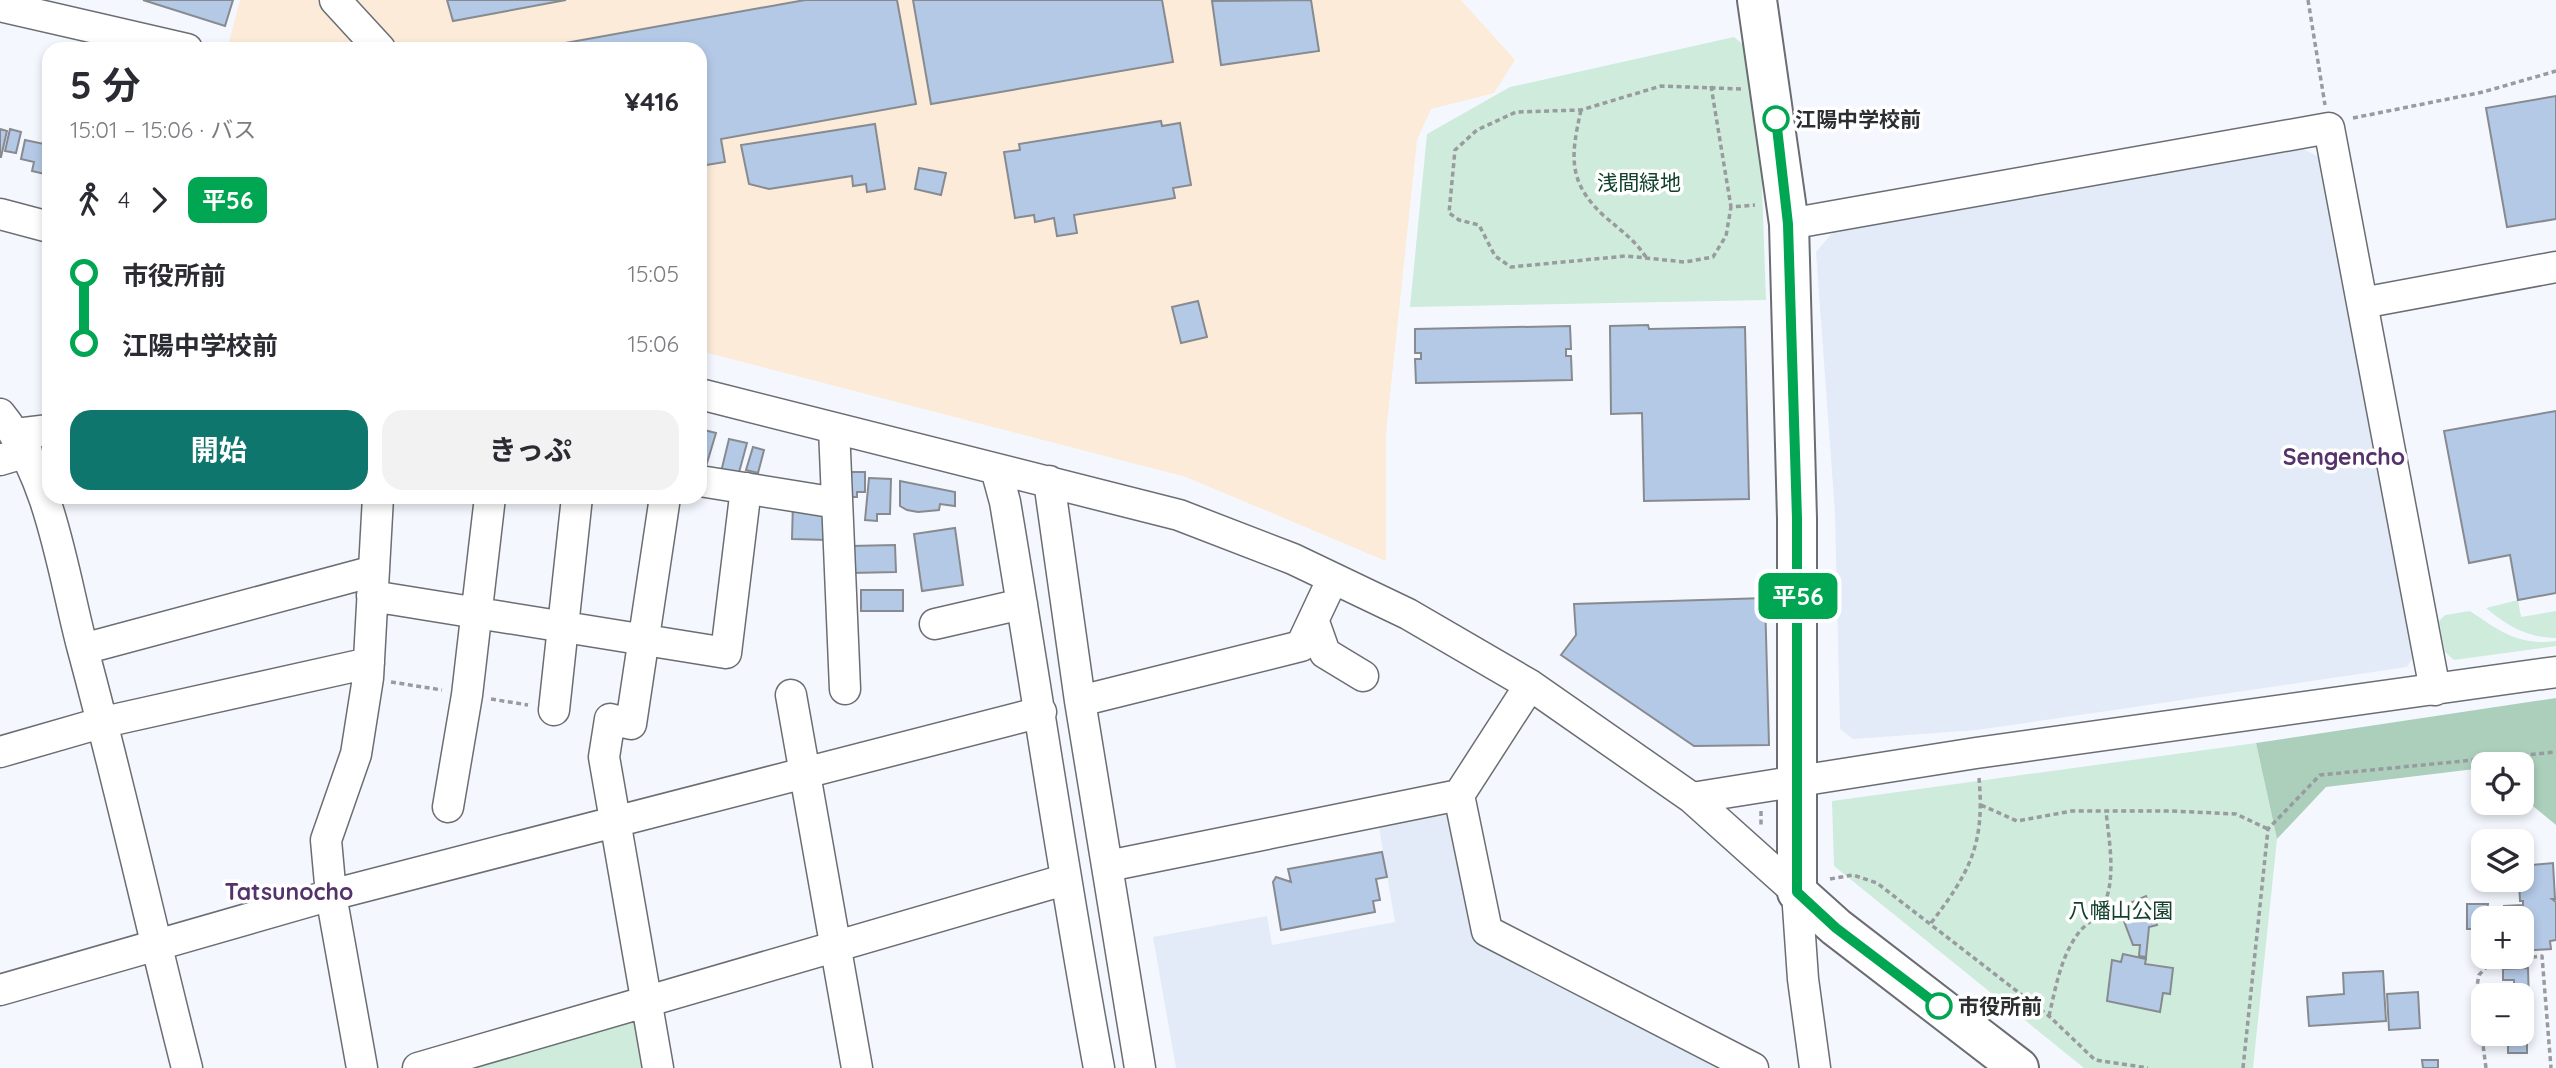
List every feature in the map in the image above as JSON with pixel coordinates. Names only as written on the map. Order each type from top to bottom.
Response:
[{"type":"main road","points":[[1757,0],[1788,224],[1797,519],[1799,779],[1814,886],[1836,928],[2019,1068]]},
{"type":"street","points":[[335,0],[374,42]]},
{"type":"street","points":[[0,6],[157,42]]},
{"type":"street","points":[[1788,224],[2329,128],[2435,690]]},
{"type":"street","points":[[0,214],[42,225]]},
{"type":"street","points":[[2362,303],[2556,267]]},
{"type":"street","points":[[707,396],[1179,515],[1293,559],[1408,614],[1530,685],[1692,798],[1762,857],[1814,886],[1803,979],[1815,1068]]},
{"type":"street","points":[[834,428],[845,689]]},
{"type":"street","points":[[42,432],[11,440],[52,530],[104,722],[187,1068]]},
{"type":"street","points":[[996,469],[1041,712],[1064,880],[1100,1068]]},
{"type":"street","points":[[1049,481],[1080,701],[1140,1068]]},
{"type":"street","points":[[707,482],[837,503]]},
{"type":"street","points":[[83,649],[373,584],[477,612],[726,653],[746,488]]},
{"type":"street","points":[[362,1068],[331,895],[326,840],[356,754],[369,663],[378,504]]},
{"type":"street","points":[[448,807],[477,612],[489,504]]},
{"type":"street","points":[[554,710],[577,504]]},
{"type":"street","points":[[658,1068],[604,757],[610,719],[631,724],[664,504]]},
{"type":"street","points":[[1080,701],[1301,646],[1333,578]]},
{"type":"street","points":[[935,624],[1022,604]]},
{"type":"street","points":[[1314,622],[1325,653],[1363,676]]},
{"type":"street","points":[[0,752],[104,722],[369,663]]},
{"type":"street","points":[[1692,798],[1976,753],[2556,672]]},
{"type":"street","points":[[1530,685],[1459,795],[1487,931],[1753,1068]]},
{"type":"street","points":[[791,695],[857,1068]]},
{"type":"street","points":[[0,990],[331,895],[1041,712]]},
{"type":"street","points":[[1108,866],[1459,795]]},
{"type":"street","points":[[418,1068],[835,944],[1064,880]]},
{"type":"path","points":[[2308,0],[2329,128],[2364,115],[2483,92],[2556,71]]},
{"type":"path","points":[[1711,86],[1731,207],[1726,236],[1713,257],[1685,262],[1626,256],[1511,267],[1495,256],[1479,225],[1459,220],[1449,213],[1455,150],[1477,130],[1516,111],[1581,110],[1661,86],[1711,86],[1746,90]]},
{"type":"path","points":[[1581,110],[1573,150],[1574,171],[1581,191],[1604,215],[1632,236],[1646,258]]},
{"type":"path","points":[[1731,207],[1756,205]]},
{"type":"path","points":[[2243,1068],[2268,829],[2320,775],[2556,752]]},
{"type":"path","points":[[1931,923],[1962,883],[1977,840],[1981,805],[1976,753]]},
{"type":"path","points":[[1981,805],[2017,821],[2072,811],[2236,814],[2268,829]]},
{"type":"path","points":[[1761,808],[1761,836]]},
{"type":"path","points":[[2049,1016],[2062,963],[2080,931],[2100,912],[2108,888],[2111,860],[2106,811]]},
{"type":"path","points":[[1814,886],[1853,875],[1877,883],[2049,1016],[2095,1060],[2148,1068]]},
{"type":"path","points":[[2486,1068],[2476,991],[2479,975],[2491,962],[2542,956],[2551,1068]]},
{"type":"shaded area","points":[[240,0],[1461,0],[1515,60],[1494,93],[1431,109],[1417,140],[1386,433],[1386,561],[1186,477],[707,353],[707,42],[229,42]]},
{"type":"shaded area","points":[[2300,147],[2324,160],[2413,657],[2407,667],[1977,730],[1853,739],[1840,729],[1835,513],[1816,252],[1833,232]]},
{"type":"shaded area","points":[[1454,811],[1479,939],[1725,1068],[1176,1068],[1153,937],[1267,916],[1272,945],[1395,922],[1378,822]]},
{"type":"green space","name":"浅間緑地","points":[[1734,37],[1745,46],[1761,159],[1766,300],[1410,307],[1427,134],[1510,87]]},
{"type":"green space","points":[[2518,600],[2521,617],[2556,611],[2556,638],[2536,636],[2518,630],[2486,608]]},
{"type":"green space","points":[[2470,611],[2510,635],[2531,641],[2556,641],[2556,646],[2454,660],[2445,652],[2439,621],[2445,615]]},
{"type":"green space","points":[[2556,698],[2556,825],[2534,807],[2534,752],[2471,752],[2471,769],[2326,787],[2277,839],[2256,743]]},
{"type":"green space","name":"八幡山公園","points":[[2256,743],[2277,839],[2253,1068],[2084,1068],[1834,866],[1832,801]]},
{"type":"green space","points":[[642,1012],[651,1068],[451,1068]]},
{"type":"building","points":[[143,0],[233,0],[225,26]]},
{"type":"building","points":[[447,0],[566,0],[453,21]]},
{"type":"building","points":[[805,0],[897,0],[916,104],[721,139],[725,162],[707,165],[707,42],[571,42]]},
{"type":"building","points":[[913,0],[1162,0],[1173,62],[931,104]]},
{"type":"building","points":[[1311,0],[1319,51],[1221,65],[1212,1]]},
{"type":"building","points":[[2556,96],[2556,219],[2507,227],[2486,108]]},
{"type":"building","points":[[1161,121],[1162,126],[1180,123],[1191,185],[1173,188],[1175,198],[1074,215],[1077,233],[1057,236],[1054,218],[1035,222],[1034,215],[1015,218],[1004,152],[1020,150],[1019,144]]},
{"type":"building","points":[[875,124],[885,189],[867,192],[866,184],[853,186],[852,176],[769,189],[749,184],[741,145]]},
{"type":"building","points":[[0,129],[7,131],[1,157],[0,157]]},
{"type":"building","points":[[10,129],[21,132],[16,153],[5,151]]},
{"type":"building","points":[[25,140],[42,144],[42,173],[32,171],[34,162],[21,159]]},
{"type":"building","points":[[919,168],[946,173],[941,195],[915,189]]},
{"type":"building","points":[[1198,301],[1207,337],[1181,343],[1172,307]]},
{"type":"building","points":[[1648,325],[1649,329],[1745,327],[1749,499],[1644,501],[1642,413],[1611,414],[1610,326]]},
{"type":"building","points":[[1570,326],[1571,349],[1566,349],[1566,356],[1571,356],[1572,380],[1416,383],[1415,359],[1421,359],[1421,353],[1415,353],[1415,329]]},
{"type":"building","points":[[2556,411],[2556,593],[2518,600],[2510,555],[2469,563],[2444,431]]},
{"type":"building","points":[[707,431],[716,433],[707,463]]},
{"type":"building","points":[[729,439],[747,443],[738,476],[721,472]]},
{"type":"building","points":[[753,447],[764,450],[758,473],[746,470]]},
{"type":"building","points":[[844,472],[865,472],[865,492],[857,492],[857,497],[843,497]]},
{"type":"building","points":[[869,478],[891,479],[890,514],[877,514],[877,521],[865,520]]},
{"type":"building","points":[[900,481],[955,492],[955,506],[940,504],[939,510],[907,510],[900,506]]},
{"type":"building","points":[[793,501],[829,508],[828,540],[792,539]]},
{"type":"building","points":[[955,528],[963,585],[922,591],[914,534]]},
{"type":"building","points":[[895,545],[896,572],[851,573],[850,546]]},
{"type":"building","points":[[861,590],[903,590],[903,611],[861,611]]},
{"type":"building","points":[[1765,598],[1769,745],[1694,746],[1561,655],[1576,635],[1574,604]]},
{"type":"building","points":[[1382,852],[1387,877],[1376,879],[1380,900],[1373,901],[1375,912],[1281,930],[1273,882],[1276,877],[1291,882],[1288,869]]},
{"type":"building","points":[[2553,863],[2555,899],[2552,899],[2556,902],[2556,940],[2550,941],[2551,949],[2534,950],[2534,906],[2504,906],[2523,905],[2520,892],[2534,892],[2534,865]]},
{"type":"building","points":[[2146,896],[2157,925],[2149,927],[2146,957],[2139,956],[2140,945],[2133,945],[2119,908]]},
{"type":"building","points":[[2467,904],[2488,904],[2471,906],[2471,929],[2467,929]]},
{"type":"building","points":[[2123,954],[2146,959],[2145,964],[2173,968],[2170,994],[2163,993],[2160,1012],[2107,1001],[2112,960],[2121,962]]},
{"type":"building","points":[[2503,969],[2528,969],[2528,983],[2503,980]]},
{"type":"building","points":[[2383,971],[2386,1021],[2309,1026],[2307,997],[2344,994],[2343,973]]},
{"type":"building","points":[[2418,992],[2420,1028],[2389,1030],[2387,994]]},
{"type":"building","points":[[2508,1046],[2527,1046],[2527,1053],[2508,1053]]},
{"type":"building","points":[[2422,1060],[2438,1060],[2438,1068],[2423,1068]]},
{"type":"bus line","name":"平56","points":[[1776,119],[1788,224],[1797,519],[1797,892],[1836,928],[1939,1006]]},
{"type":"place","name":"江陽中学校前","points":[[1776,119]]},
{"type":"place","name":"市役所前","points":[[1939,1006]]},
{"type":"district","name":"Sengencho","points":[[2344,456]]},
{"type":"district","name":"Tatsunocho","points":[[289,891]]}]
